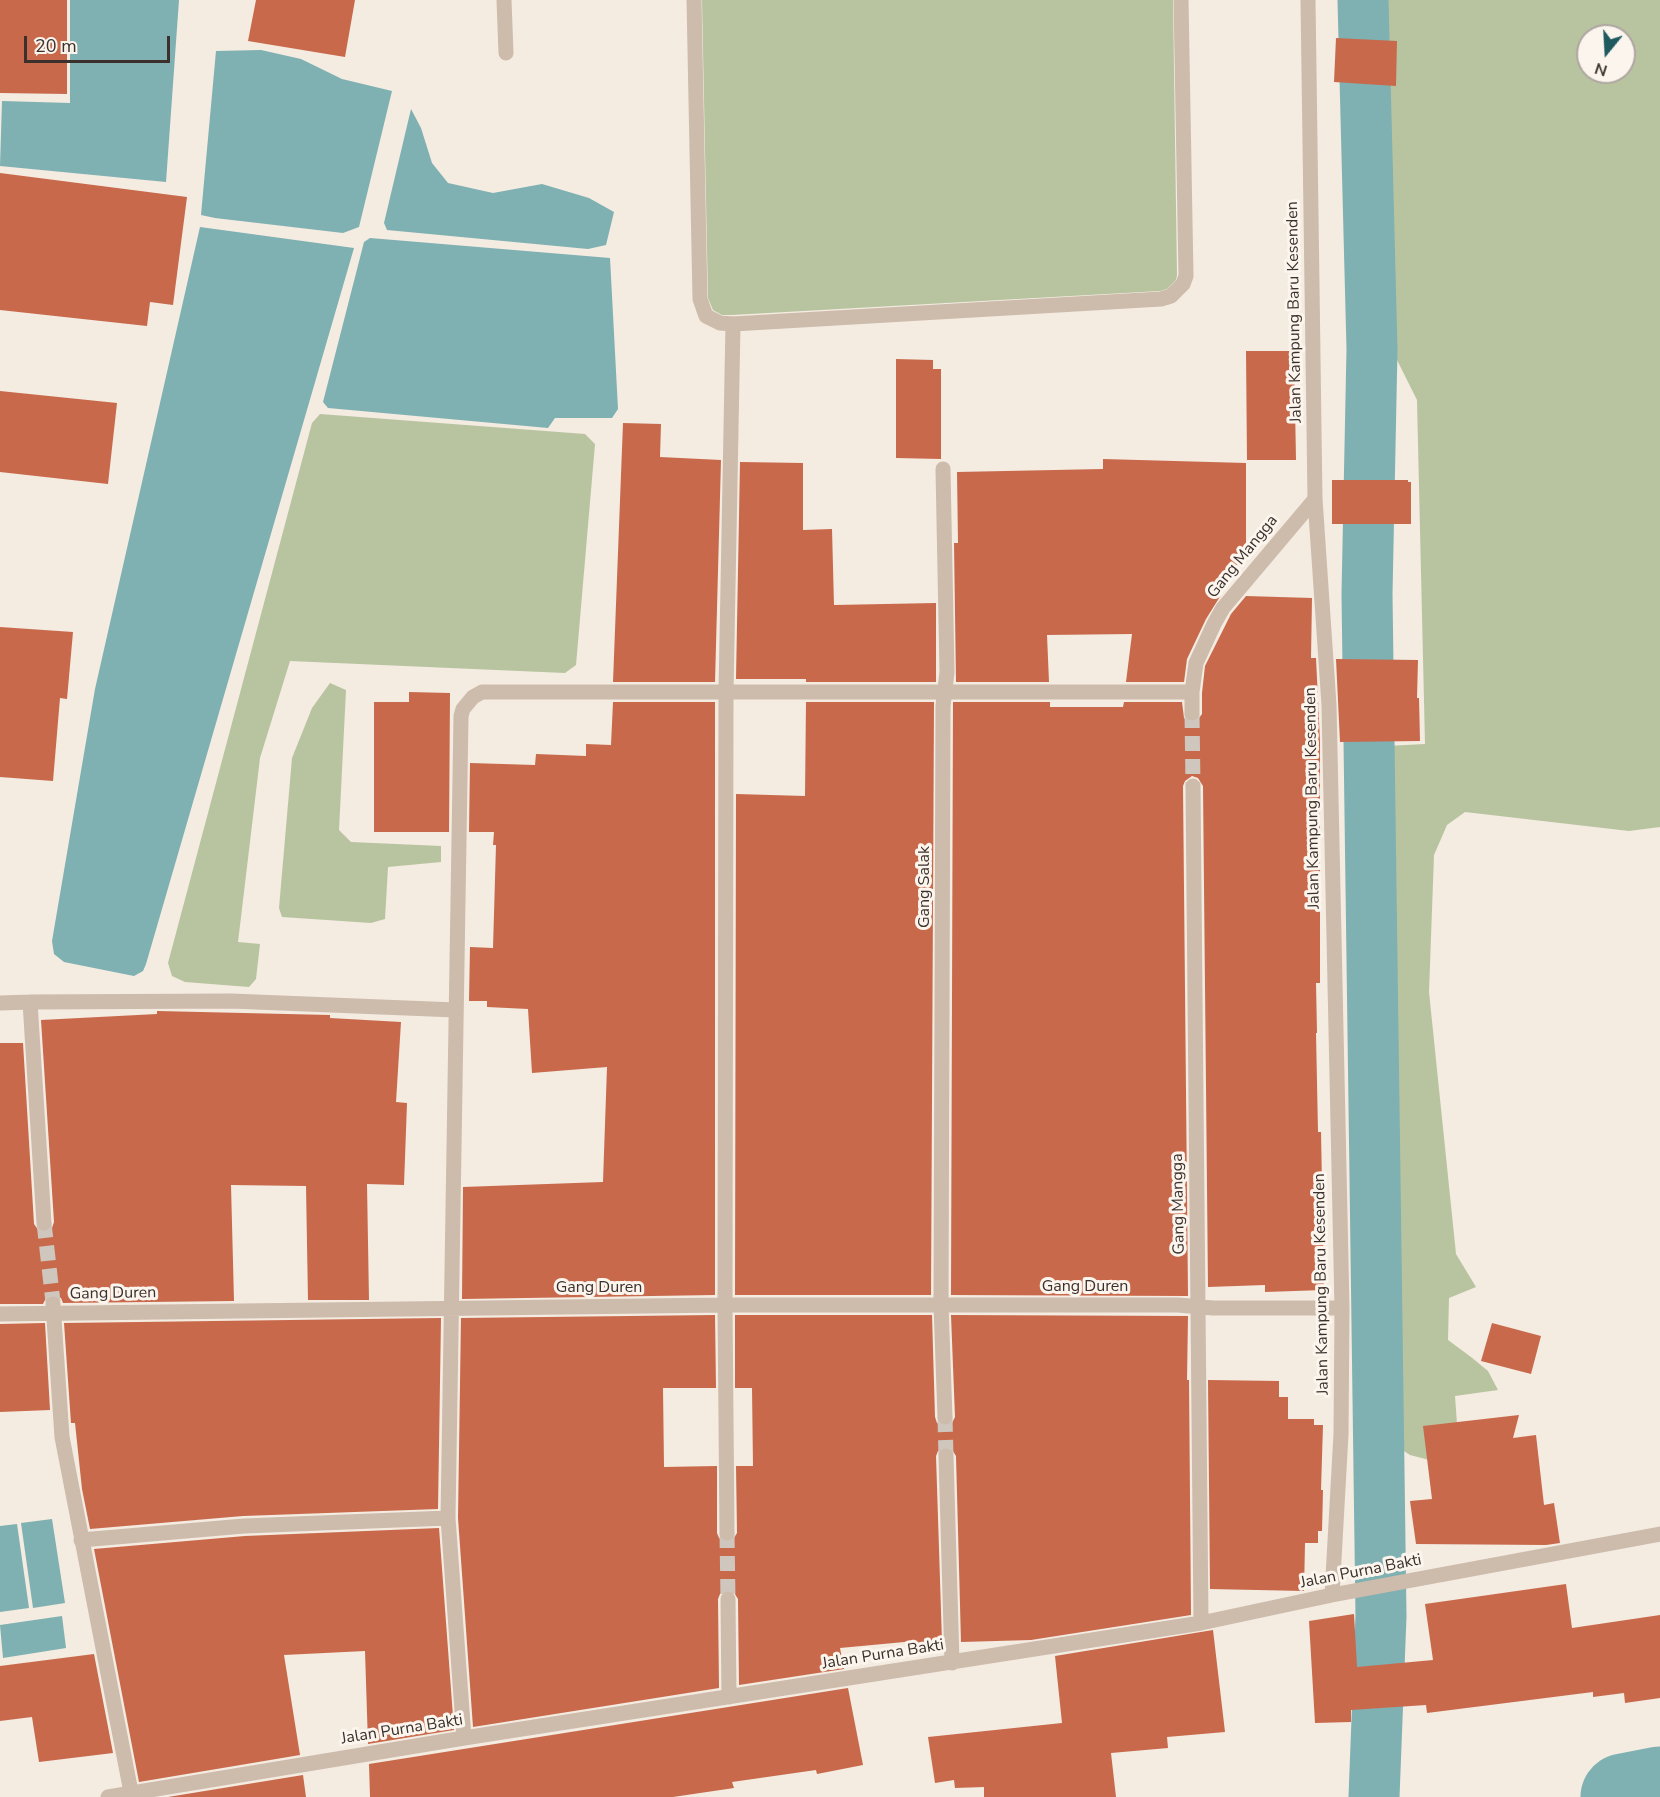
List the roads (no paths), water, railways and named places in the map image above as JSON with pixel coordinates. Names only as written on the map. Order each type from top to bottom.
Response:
[{"type":"street","points":[[504,0],[507,53]]},
{"type":"street","points":[[694,0],[700,299],[706,316],[720,323],[733,324],[1161,299],[1171,296],[1183,284],[1186,276],[1181,0]]},
{"type":"street","name":"Jalan Kampung Baru Kesenden","points":[[1308,0],[1316,498],[1329,705],[1342,1308],[1341,1434],[1332,1595]]},
{"type":"street","points":[[728,1533],[725,1305],[726,691],[733,324]]},
{"type":"street","name":"Gang Salak","points":[[943,470],[947,672],[943,718],[941,1305],[945,1417]]},
{"type":"street","name":"Gang Mangga","points":[[1192,713],[1196,663],[1223,609],[1316,498]]},
{"type":"street","points":[[464,1738],[448,1518],[461,716],[463,709],[472,697],[482,692],[1192,692]]},
{"type":"street","name":"Gang Mangga","points":[[1193,786],[1201,1623]]},
{"type":"street","points":[[0,1003],[231,1001],[456,1010]]},
{"type":"street","points":[[30,1002],[44,1223]]},
{"type":"street","name":"Gang Duren","points":[[0,1314],[53,1307],[452,1308],[941,1305],[1342,1308]]},
{"type":"street","points":[[53,1307],[62,1437],[131,1792]]},
{"type":"street","points":[[946,1456],[952,1663]]},
{"type":"street","points":[[81,1540],[244,1526],[448,1518]]},
{"type":"street","name":"Jalan Purna Bakti","points":[[108,1797],[464,1738],[1201,1623],[1332,1595],[1660,1534]]},
{"type":"street","points":[[728,1599],[729,1697]]},
{"type":"water","points":[[70,0],[179,0],[166,182],[0,166],[2,101],[70,103]]},
{"type":"water","points":[[261,50],[301,59],[342,79],[392,91],[359,227],[343,233],[201,215],[216,51]]},
{"type":"water","points":[[411,109],[421,128],[432,163],[448,183],[493,193],[542,184],[589,198],[614,212],[606,245],[588,249],[387,230],[384,223]]},
{"type":"water","points":[[200,227],[354,248],[146,964],[143,971],[134,976],[64,962],[54,954],[52,941],[95,689]]},
{"type":"water","points":[[370,238],[610,258],[618,409],[612,418],[555,418],[548,428],[328,408],[323,402],[364,242]]},
{"type":"water","points":[[52,1519],[65,1603],[33,1608],[21,1523]]},
{"type":"water","points":[[17,1524],[29,1608],[0,1612],[0,1526]]},
{"type":"water","points":[[62,1616],[66,1648],[3,1658],[0,1625]]},
{"type":"waterway","points":[[1363,0],[1372,349],[1367,594],[1381,1616],[1374,1797]]},
{"type":"waterway","points":[[1624,1797],[1660,1790]]},
{"type":"tunnel","points":[[1192,713],[1193,786]]},
{"type":"tunnel","points":[[44,1223],[53,1302]]},
{"type":"tunnel","points":[[945,1417],[946,1456]]},
{"type":"tunnel","points":[[727,1533],[728,1599]]}]
